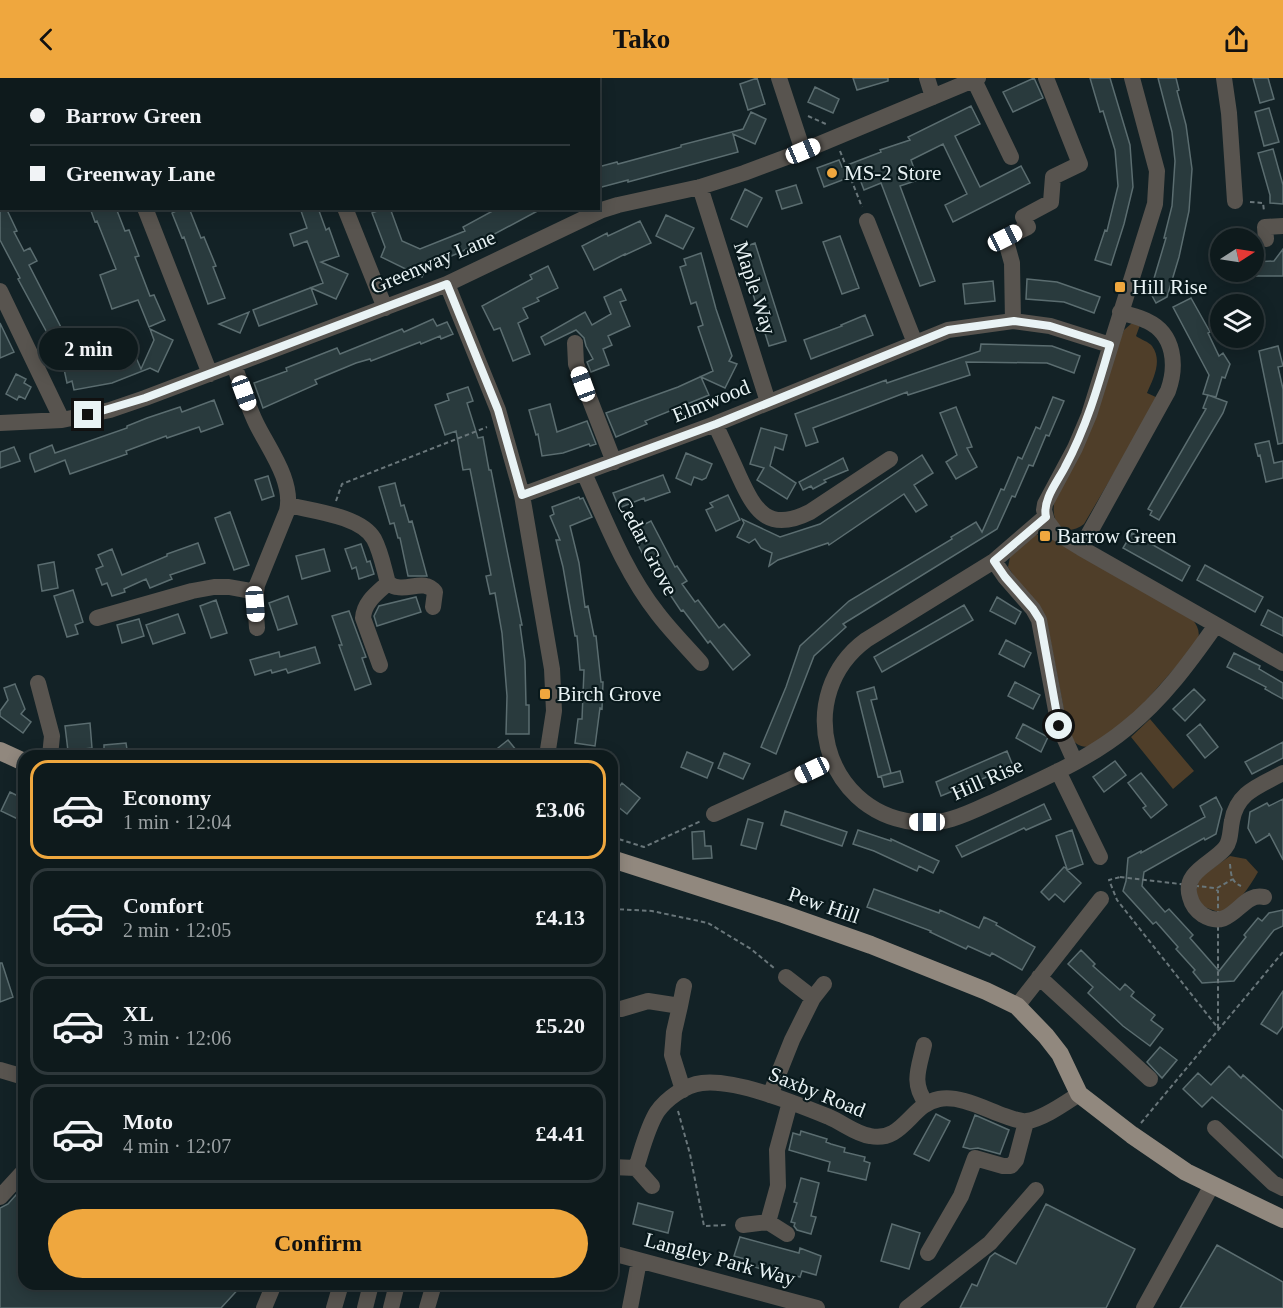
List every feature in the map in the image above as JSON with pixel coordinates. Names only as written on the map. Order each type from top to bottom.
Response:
[{"type":"main road","points":[[0,751],[18,759]]},
{"type":"main road","name":"Pew Hill","points":[[618,861],[871,945],[948,975],[1017,1006],[1060,1054],[1079,1094],[1132,1135],[1186,1172],[1283,1219]]},
{"type":"street","points":[[779,78],[803,151]]},
{"type":"street","points":[[927,78],[933,97]]},
{"type":"street","points":[[1014,321],[1012,263],[1005,238],[1028,227],[1023,217],[1051,202],[1053,177],[1080,164],[1046,78]]},
{"type":"street","points":[[1132,78],[1155,162],[1155,204],[1098,387],[1082,431],[1045,504],[1046,517],[1055,532],[1283,663]]},
{"type":"street","points":[[1224,78],[1235,201]]},
{"type":"street","points":[[976,79],[1011,157]]},
{"type":"street","name":"Greenway Lane","points":[[0,423],[62,420],[120,406],[447,284],[602,210],[700,187],[803,151],[976,79]]},
{"type":"street","name":"Maple Way","points":[[700,187],[768,402]]},
{"type":"street","points":[[146,210],[210,374]]},
{"type":"street","points":[[346,210],[385,308]]},
{"type":"street","points":[[867,221],[915,343]]},
{"type":"street","points":[[1266,233],[1283,226]]},
{"type":"street","points":[[447,284],[501,421],[522,495],[552,669],[554,711],[548,750]]},
{"type":"street","points":[[0,291],[62,420]]},
{"type":"street","points":[[1081,548],[1168,391],[1174,371],[1170,346],[1157,328],[1148,322],[1120,312]]},
{"type":"street","name":"Elmwood","points":[[522,495],[716,424],[948,330],[1014,321],[1050,326],[1110,345]]},
{"type":"street","points":[[575,343],[576,364],[614,462]]},
{"type":"street","points":[[234,365],[255,422],[279,467],[285,484],[288,505],[259,578],[256,592],[257,628]]},
{"type":"street","points":[[716,424],[752,504],[766,516],[777,519],[795,518],[810,512],[890,459]]},
{"type":"street","name":"Cedar Grove","points":[[584,473],[614,541],[636,582],[658,614],[701,663]]},
{"type":"street","points":[[288,505],[355,522],[369,533],[376,544],[388,583],[398,588],[423,585],[431,587],[435,592],[433,607]]},
{"type":"street","name":"Hill Rise","points":[[1046,517],[994,561],[857,646],[835,676],[827,706],[826,738],[831,761],[842,779],[864,802],[893,818],[914,822],[940,822],[960,817],[1075,762]]},
{"type":"street","points":[[994,561],[1040,620],[1059,726],[1075,762],[1114,739],[1134,722],[1176,679],[1216,625]]},
{"type":"street","points":[[380,665],[363,618],[369,602],[388,583]]},
{"type":"street","points":[[97,618],[214,587],[256,592]]},
{"type":"street","points":[[38,683],[52,736],[51,750]]},
{"type":"street","points":[[714,814],[831,761]]},
{"type":"street","points":[[1058,771],[1100,857]]},
{"type":"street","points":[[1258,897],[1237,911],[1219,919],[1206,917],[1195,908],[1190,897],[1189,886],[1196,872],[1228,845],[1234,811],[1240,799],[1283,773]]},
{"type":"street","points":[[1017,1006],[1101,899]]},
{"type":"street","points":[[786,977],[813,998]]},
{"type":"street","points":[[1039,977],[1150,1078]]},
{"type":"street","points":[[770,1095],[792,1040],[813,998],[824,984]]},
{"type":"street","points":[[636,1168],[657,1113],[676,1094],[672,1055],[674,1032],[684,986]]},
{"type":"street","points":[[618,1009],[648,1001],[680,1006]]},
{"type":"street","points":[[924,1045],[917,1079],[918,1092],[926,1102],[943,1098],[951,1099],[1026,1122],[1047,1113],[1079,1094]]},
{"type":"street","points":[[0,1070],[18,1075]]},
{"type":"street","name":"Saxby Road","points":[[676,1094],[701,1083],[721,1084],[770,1095],[873,1137],[895,1133],[926,1102]]},
{"type":"street","points":[[768,1222],[778,1186],[777,1150],[790,1102]]},
{"type":"street","points":[[928,1253],[962,1196],[975,1158],[1011,1166],[1016,1160],[1026,1122]]},
{"type":"street","points":[[1215,1128],[1273,1183],[1283,1188]]},
{"type":"street","points":[[618,1167],[636,1168],[652,1186]]},
{"type":"street","points":[[0,1197],[18,1178]]},
{"type":"street","points":[[1144,1308],[1212,1185]]},
{"type":"street","points":[[906,1308],[990,1243],[1036,1190]]},
{"type":"street","points":[[743,1225],[768,1222],[787,1234]]},
{"type":"street","name":"Langley Park Way","points":[[618,1255],[817,1308]]},
{"type":"street","points":[[630,1308],[639,1261]]},
{"type":"street","points":[[264,1308],[272,1290]]},
{"type":"street","points":[[334,1308],[339,1290]]},
{"type":"street","points":[[365,1308],[370,1290]]},
{"type":"street","points":[[391,1308],[396,1290]]},
{"type":"street","points":[[428,1308],[432,1290]]},
{"type":"path","points":[[791,115],[800,112],[830,126],[867,221]]},
{"type":"path","points":[[1235,201],[1263,203],[1266,233]]},
{"type":"path","points":[[331,516],[342,484],[501,421]]},
{"type":"path","points":[[618,839],[644,847],[714,814]]},
{"type":"path","points":[[1222,851],[1230,864],[1233,879],[1258,897]]},
{"type":"path","points":[[1100,857],[1116,900],[1218,1029]]},
{"type":"path","points":[[1101,899],[1110,880],[1120,876],[1216,889],[1233,879]]},
{"type":"path","points":[[1216,889],[1219,896],[1218,1029]]},
{"type":"path","points":[[618,909],[652,911],[708,923],[751,949],[786,977]]},
{"type":"path","points":[[1132,1135],[1283,952]]},
{"type":"path","points":[[676,1094],[704,1226],[743,1225]]},
{"type":"shaded area","points":[[1132,323],[1140,325],[1136,336],[1151,345],[1155,352],[1156,370],[1147,393],[1158,398],[1084,524],[1070,530],[1064,529],[1059,526],[1054,515],[1055,500],[1124,330]]},
{"type":"shaded area","name":"Barrow Green","points":[[1046,534],[1192,619],[1198,631],[1196,644],[1129,720],[1089,747],[1078,745],[1069,737],[1048,627],[1008,567],[1010,557],[1035,535]]},
{"type":"shaded area","points":[[1150,719],[1194,771],[1173,789],[1131,737]]},
{"type":"shaded area","points":[[1230,856],[1246,859],[1258,872],[1242,896],[1221,913],[1204,907],[1195,896],[1199,878]]},
{"type":"building","points":[[757,78],[765,104],[748,110],[740,84]]},
{"type":"building","points":[[853,78],[888,78],[888,81],[857,90]]},
{"type":"building","points":[[1034,78],[1043,98],[1013,112],[1003,92]]},
{"type":"building","points":[[1090,78],[1110,78],[1130,145],[1133,187],[1111,265],[1095,260],[1105,230],[1107,231],[1118,186],[1115,150]]},
{"type":"building","points":[[1158,78],[1176,78],[1192,169],[1189,211],[1179,257],[1167,297],[1156,303],[1150,292],[1166,238],[1164,238],[1172,206],[1175,161],[1172,132]]},
{"type":"building","points":[[1253,78],[1268,78],[1274,99],[1260,103]]},
{"type":"building","points":[[815,87],[839,99],[833,113],[808,102]]},
{"type":"building","points":[[971,106],[980,124],[955,136],[980,187],[1021,166],[1030,183],[953,222],[945,205],[967,194],[943,144],[911,160],[918,180],[900,186],[935,281],[920,286],[881,183],[864,190],[858,174],[824,187],[817,168],[839,160],[842,167],[881,152],[880,150],[910,140],[908,137]]},
{"type":"building","points":[[1269,108],[1279,142],[1264,146],[1255,112]]},
{"type":"building","points":[[751,112],[766,119],[755,144],[733,134],[738,152],[600,187],[600,166],[617,162],[618,164],[743,129]]},
{"type":"building","points":[[1273,149],[1283,185],[1283,204],[1270,203],[1270,195],[1258,153]]},
{"type":"building","points":[[796,185],[802,203],[782,209],[776,191]]},
{"type":"building","points":[[745,189],[762,198],[747,227],[731,219]]},
{"type":"building","points":[[0,210],[7,210],[17,231],[14,232],[24,251],[30,248],[37,261],[29,265],[83,370],[96,367],[96,370],[135,355],[141,369],[154,340],[150,329],[173,340],[158,372],[150,368],[112,383],[74,390],[72,381],[67,383],[64,369],[51,340],[0,240]]},
{"type":"building","points":[[91,210],[117,210],[125,231],[129,230],[139,256],[135,257],[150,296],[154,295],[165,320],[149,327],[138,300],[112,309],[100,275],[116,269],[97,221],[95,222]]},
{"type":"building","points":[[178,210],[190,210],[216,266],[213,267],[225,298],[208,304],[184,237],[182,238],[172,213]]},
{"type":"building","points":[[301,210],[319,210],[326,230],[329,228],[339,256],[321,262],[348,274],[336,299],[311,288],[317,304],[259,326],[253,310],[323,283],[307,241],[294,246],[290,234],[307,228]]},
{"type":"building","points":[[391,210],[402,241],[420,249],[465,231],[463,227],[494,210],[539,210],[461,252],[427,266],[422,277],[381,257],[385,247],[372,213]]},
{"type":"building","points":[[666,215],[694,228],[683,249],[656,236]]},
{"type":"building","points":[[640,221],[651,243],[594,270],[582,246],[607,233],[608,236]]},
{"type":"building","points":[[840,236],[859,288],[842,294],[823,242]]},
{"type":"building","points":[[755,243],[786,341],[769,346],[739,249]]},
{"type":"building","points":[[1283,249],[1283,276],[1264,276],[1264,262],[1274,261]]},
{"type":"building","points":[[701,253],[732,356],[729,361],[737,364],[725,388],[701,377],[709,395],[645,421],[647,424],[616,437],[606,413],[678,387],[713,371],[698,327],[703,325],[696,302],[691,304],[680,267],[686,265],[684,259]]},
{"type":"building","points":[[548,266],[558,288],[537,298],[539,301],[523,308],[528,318],[518,323],[530,354],[513,361],[500,328],[494,330],[482,306],[532,279],[530,275]]},
{"type":"building","points":[[1027,279],[1057,282],[1100,297],[1094,313],[1064,302],[1026,299]]},
{"type":"building","points":[[993,281],[995,301],[965,304],[963,284]]},
{"type":"building","points":[[621,289],[626,300],[620,302],[630,326],[608,336],[612,345],[603,349],[609,365],[591,372],[587,362],[593,359],[584,338],[576,330],[545,345],[541,337],[585,312],[592,325],[611,314],[604,297]]},
{"type":"building","points":[[1191,298],[1210,332],[1208,333],[1210,348],[1215,348],[1219,356],[1223,353],[1230,364],[1225,378],[1222,377],[1216,397],[1203,394],[1209,375],[1173,307]]},
{"type":"building","points":[[249,312],[240,333],[219,324]]},
{"type":"building","points":[[865,315],[873,335],[811,359],[804,340]]},
{"type":"building","points":[[433,319],[437,326],[447,322],[453,334],[441,339],[440,336],[421,344],[420,342],[371,361],[370,359],[356,363],[315,380],[317,384],[263,408],[254,383],[337,348],[340,354],[402,329],[404,332]]},
{"type":"building","points":[[0,323],[14,352],[0,358]]},
{"type":"building","points":[[981,344],[1052,346],[1080,356],[1074,373],[1047,363],[966,362],[970,375],[908,395],[907,392],[813,428],[818,442],[806,446],[795,414],[886,380],[887,383],[980,351]]},
{"type":"building","points":[[1278,346],[1283,366],[1278,367],[1283,389],[1283,443],[1278,444],[1259,351]]},
{"type":"building","points":[[16,374],[26,379],[24,383],[31,387],[25,399],[19,396],[17,400],[6,394]]},
{"type":"building","points":[[468,387],[473,401],[467,403],[478,438],[483,437],[522,625],[520,625],[525,661],[526,705],[529,705],[529,734],[506,734],[507,696],[502,633],[495,593],[490,594],[486,576],[491,575],[470,469],[463,470],[456,431],[445,435],[435,405],[449,400],[447,394]]},
{"type":"building","points":[[1208,395],[1227,402],[1223,413],[1159,520],[1150,515],[1152,511],[1148,509],[1206,409],[1203,408]]},
{"type":"building","points":[[1053,397],[1064,401],[1049,436],[1046,435],[1033,466],[1029,465],[997,529],[843,624],[846,627],[814,656],[776,754],[761,747],[800,646],[849,601],[952,539],[951,537],[976,522],[982,532],[1018,457],[1022,459],[1036,427],[1040,429]]},
{"type":"building","points":[[214,400],[223,424],[201,432],[199,427],[167,438],[166,436],[126,451],[127,454],[70,474],[65,460],[35,472],[30,454],[52,445],[55,453],[180,407],[182,412]]},
{"type":"building","points":[[550,404],[557,432],[587,421],[596,444],[542,456],[538,434],[536,435],[529,410]]},
{"type":"building","points":[[956,407],[972,447],[967,448],[977,467],[956,479],[946,462],[957,455],[940,413]]},
{"type":"building","points":[[761,428],[787,435],[783,450],[775,447],[770,466],[796,483],[787,499],[757,480],[764,468],[750,464]]},
{"type":"building","points":[[1269,441],[1274,463],[1283,461],[1283,478],[1266,482],[1255,444]]},
{"type":"building","points":[[14,447],[20,461],[0,468],[0,452]]},
{"type":"building","points":[[686,453],[712,464],[706,478],[702,480],[694,477],[691,485],[676,478]]},
{"type":"building","points":[[922,455],[933,473],[914,485],[927,505],[916,512],[904,494],[829,545],[828,543],[778,560],[769,566],[772,553],[761,548],[755,539],[749,543],[737,537],[744,523],[742,519],[780,537],[820,524]]},
{"type":"building","points":[[843,458],[848,470],[824,480],[826,482],[813,489],[811,486],[803,490],[799,482]]},
{"type":"building","points":[[663,475],[670,492],[645,501],[644,498],[619,508],[613,493]]},
{"type":"building","points":[[268,476],[274,496],[262,500],[255,480]]},
{"type":"building","points":[[395,483],[401,506],[404,505],[409,522],[412,521],[427,576],[408,576],[400,538],[398,538],[394,523],[390,524],[379,487]]},
{"type":"building","points":[[728,495],[740,520],[716,531],[706,510],[713,507],[710,503]]},
{"type":"building","points":[[579,497],[583,498],[592,517],[570,526],[579,563],[585,607],[588,606],[594,636],[596,636],[601,682],[603,682],[602,709],[600,708],[595,746],[575,743],[578,719],[582,719],[584,670],[580,670],[577,636],[575,636],[556,540],[560,540],[550,516],[554,514],[552,507]]},
{"type":"building","points":[[230,512],[249,565],[234,570],[215,518]]},
{"type":"building","points":[[651,521],[675,567],[677,566],[687,581],[682,584],[695,602],[698,600],[719,628],[724,624],[750,655],[733,670],[710,641],[708,643],[683,610],[681,611],[650,568],[631,531]]},
{"type":"building","points":[[1132,533],[1190,566],[1182,581],[1123,548]]},
{"type":"building","points":[[198,543],[205,563],[170,575],[172,579],[150,588],[146,579],[124,589],[125,592],[112,596],[107,583],[102,585],[96,569],[103,566],[98,555],[112,549],[122,575],[167,556],[167,554]]},
{"type":"building","points":[[361,544],[374,574],[359,579],[356,567],[352,569],[345,549]]},
{"type":"building","points":[[324,549],[330,571],[302,579],[296,556]]},
{"type":"building","points":[[54,562],[58,588],[42,591],[38,565]]},
{"type":"building","points":[[1205,565],[1263,597],[1255,612],[1197,580]]},
{"type":"building","points":[[73,590],[83,622],[75,625],[78,634],[67,637],[54,596]]},
{"type":"building","points":[[288,596],[297,624],[278,630],[269,603]]},
{"type":"building","points":[[416,597],[421,612],[377,626],[374,616],[379,606]]},
{"type":"building","points":[[997,597],[1021,612],[1015,624],[990,611]]},
{"type":"building","points":[[216,600],[227,633],[211,638],[200,606]]},
{"type":"building","points":[[964,605],[973,620],[882,672],[874,657]]},
{"type":"building","points":[[1268,610],[1283,618],[1283,636],[1261,625]]},
{"type":"building","points":[[349,611],[366,657],[362,658],[371,684],[355,690],[339,645],[342,645],[332,616]]},
{"type":"building","points":[[178,614],[185,633],[153,644],[146,625]]},
{"type":"building","points":[[139,619],[144,636],[122,643],[117,625]]},
{"type":"building","points":[[1006,640],[1031,653],[1024,667],[999,654]]},
{"type":"building","points":[[315,647],[320,663],[288,673],[286,669],[272,673],[271,670],[255,675],[250,660],[279,652],[280,657]]},
{"type":"building","points":[[1234,653],[1260,666],[1259,669],[1283,683],[1283,699],[1265,689],[1266,687],[1227,667]]},
{"type":"building","points":[[1015,682],[1040,695],[1033,709],[1008,696]]},
{"type":"building","points":[[15,684],[25,709],[21,714],[31,722],[23,733],[0,716],[0,711],[8,700],[4,688]]},
{"type":"building","points":[[874,687],[877,699],[871,700],[891,773],[878,777],[857,692]]},
{"type":"building","points":[[1194,689],[1205,700],[1185,721],[1173,709]]},
{"type":"building","points":[[90,723],[92,748],[68,750],[65,726]]},
{"type":"building","points":[[1023,724],[1048,737],[1041,752],[1016,738]]},
{"type":"building","points":[[1200,724],[1218,747],[1205,758],[1187,735]]},
{"type":"building","points":[[508,740],[516,750],[496,750]]},
{"type":"building","points":[[1283,742],[1283,758],[1252,774],[1245,762]]},
{"type":"building","points":[[126,743],[127,750],[104,750],[104,745]]},
{"type":"building","points":[[1007,751],[1013,766],[941,796],[936,782]]},
{"type":"building","points":[[687,752],[713,763],[707,778],[681,767]]},
{"type":"building","points":[[724,753],[750,764],[743,779],[718,768]]},
{"type":"building","points":[[1115,761],[1126,775],[1104,792],[1093,777]]},
{"type":"building","points":[[900,771],[903,782],[884,787],[881,776]]},
{"type":"building","points":[[1141,773],[1167,805],[1151,818],[1143,808],[1146,806],[1128,783]]},
{"type":"building","points":[[622,783],[640,798],[627,814],[618,807],[618,786]]},
{"type":"building","points":[[10,792],[18,796],[18,819],[1,811]]},
{"type":"building","points":[[1216,797],[1222,809],[1216,834],[1205,840],[1204,838],[1144,872],[1142,886],[1165,912],[1169,909],[1193,935],[1190,938],[1219,971],[1258,918],[1262,921],[1269,913],[1283,910],[1283,926],[1274,930],[1234,981],[1202,983],[1193,972],[1195,970],[1176,949],[1178,947],[1156,922],[1153,924],[1123,891],[1128,858],[1205,817],[1200,806]]},
{"type":"building","points":[[1283,799],[1283,860],[1269,833],[1256,843],[1248,828],[1250,812],[1267,803],[1269,806]]},
{"type":"building","points":[[1044,804],[1051,819],[1026,830],[1024,828],[962,857],[956,846]]},
{"type":"building","points":[[785,811],[847,832],[842,846],[781,825]]},
{"type":"building","points":[[748,819],[763,823],[756,849],[741,845]]},
{"type":"building","points":[[858,830],[891,841],[891,839],[939,861],[933,873],[919,866],[917,871],[853,844]]},
{"type":"building","points":[[1072,830],[1083,864],[1067,870],[1081,883],[1064,902],[1055,894],[1049,900],[1041,892],[1064,867],[1067,869],[1056,836]]},
{"type":"building","points":[[704,831],[705,846],[711,846],[712,858],[693,859],[692,832]]},
{"type":"building","points":[[874,889],[939,913],[940,910],[979,928],[984,917],[1035,947],[1022,970],[992,953],[990,956],[968,946],[966,949],[931,931],[867,907]]},
{"type":"building","points":[[1081,950],[1095,964],[1093,966],[1120,990],[1125,984],[1134,992],[1131,996],[1155,1015],[1151,1020],[1163,1029],[1150,1046],[1123,1026],[1088,993],[1093,987],[1068,964]]},
{"type":"building","points":[[0,963],[2,963],[13,997],[0,1002]]},
{"type":"building","points":[[1283,991],[1283,1026],[1277,1034],[1261,1024]]},
{"type":"building","points":[[1160,1047],[1177,1060],[1162,1078],[1147,1062]]},
{"type":"building","points":[[1229,1066],[1241,1078],[1243,1075],[1283,1111],[1283,1158],[1212,1097],[1202,1107],[1183,1089],[1198,1073],[1211,1085]]},
{"type":"building","points":[[936,1114],[950,1121],[929,1161],[914,1154]]},
{"type":"building","points":[[975,1115],[1009,1130],[1000,1154],[978,1148],[963,1147]]},
{"type":"building","points":[[801,1131],[827,1139],[826,1142],[845,1148],[844,1152],[865,1157],[864,1161],[870,1163],[866,1180],[828,1171],[830,1162],[789,1150],[793,1133],[800,1135]]},
{"type":"building","points":[[801,1178],[819,1183],[811,1216],[816,1217],[811,1234],[797,1230],[795,1223],[791,1222]]},
{"type":"building","points":[[18,1193],[18,1290],[238,1290],[221,1308],[0,1308],[0,1208],[8,1204]]},
{"type":"building","points":[[638,1203],[673,1212],[668,1233],[633,1224]]},
{"type":"building","points":[[1046,1204],[1135,1249],[1106,1308],[960,1308],[972,1284],[977,1286],[990,1257],[995,1253],[1016,1264]]},
{"type":"building","points":[[892,1224],[920,1233],[909,1269],[881,1261]]},
{"type":"building","points":[[740,1237],[799,1253],[800,1248],[821,1256],[816,1275],[802,1271],[800,1277],[783,1272],[782,1275],[744,1264],[745,1259],[734,1256]]},
{"type":"building","points":[[1217,1245],[1283,1282],[1283,1308],[1180,1308]]},
{"type":"place","name":"MS-2 Store","points":[[832,173]]},
{"type":"place","name":"Hill Rise","points":[[1120,287]]},
{"type":"place","name":"Barrow Green","points":[[1045,536]]},
{"type":"place","name":"Birch Grove","points":[[545,694]]},
{"type":"route","points":[[88,415],[145,398],[447,284],[498,410],[522,495],[716,424],[948,330],[1014,321],[1074,332],[1110,345],[1089,414],[1075,447],[1045,504],[1046,517],[994,561],[1040,620],[1059,726]]}]
